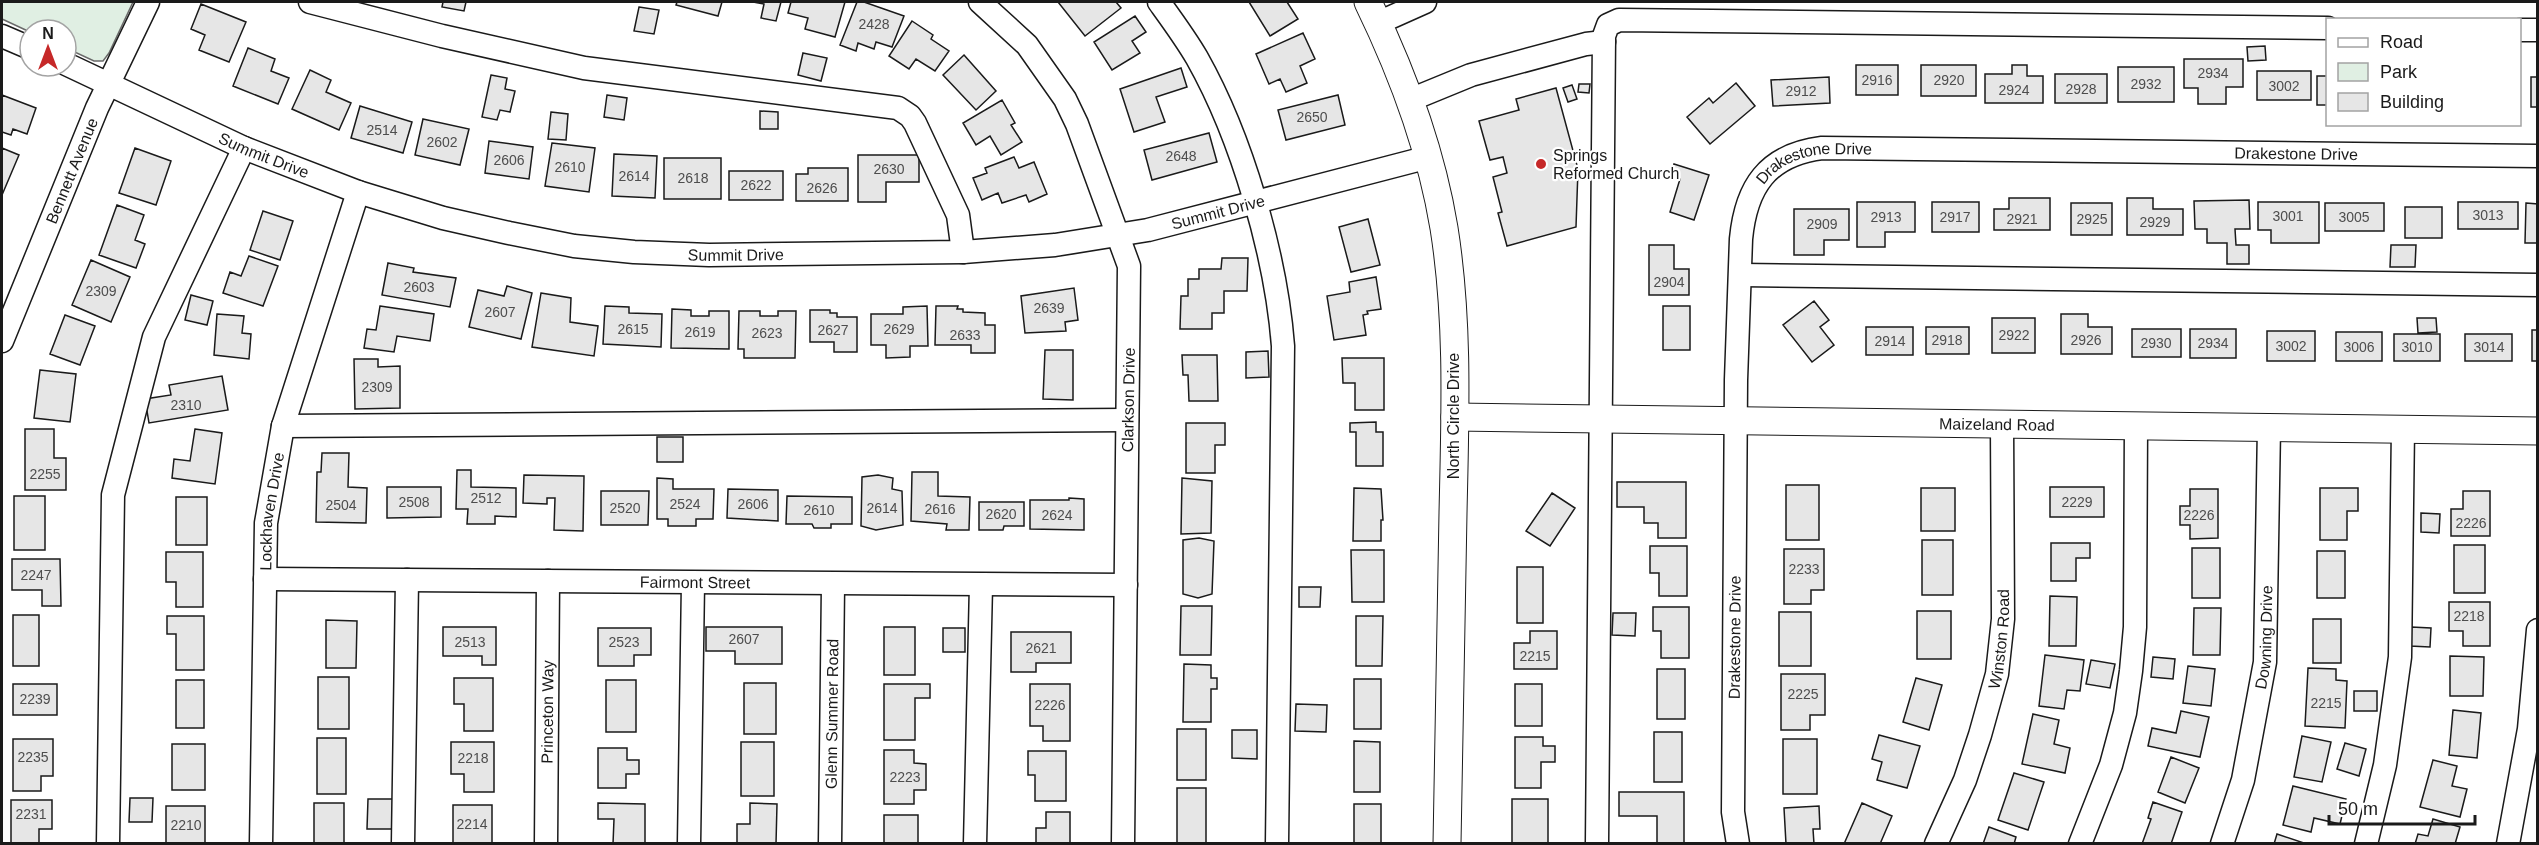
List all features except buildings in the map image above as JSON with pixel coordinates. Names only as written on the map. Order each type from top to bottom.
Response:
[{"type":"main road","name":"North Circle Drive","points":[[1373,12],[1410,99],[1429,157],[1444,227],[1449,265],[1453,313],[1455,417],[1448,843]]},
{"type":"main road","name":"Maizeland Road","points":[[1455,417],[2538,430]]},
{"type":"street","name":"Bennett Avenue","points":[[2,340],[109,83],[148,2]]},
{"type":"street","points":[[310,2],[442,36],[584,68],[898,108],[910,116],[915,123],[953,203],[960,225],[963,252]]},
{"type":"street","name":"Clarkson Drive","points":[[980,2],[1027,45],[1065,99],[1077,124],[1129,266],[1123,843]]},
{"type":"street","points":[[1159,2],[1197,58],[1225,117],[1254,202],[1275,283],[1283,346],[1277,843]]},
{"type":"street","points":[[1373,12],[1425,2]]},
{"type":"street","points":[[1597,843],[1604,42],[1605,29],[1608,25],[1619,20],[2326,28]]},
{"type":"street","points":[[2521,30],[2538,30]]},
{"type":"street","points":[[2,36],[18,43]]},
{"type":"street","points":[[1410,99],[1471,75],[1586,44],[1604,42]]},
{"type":"street","name":"Summit Drive","points":[[78,69],[244,148],[358,192],[443,218],[509,233],[574,246],[634,252],[709,255],[963,252],[1055,245],[1117,236],[1193,219],[1429,157]]},
{"type":"street","points":[[108,843],[113,495],[154,337],[244,148]]},
{"type":"street","name":"Drakestone Drive","points":[[1738,843],[1733,812],[1736,422],[1743,217],[1748,198],[1758,180],[1788,157],[1804,150],[1844,148],[2538,156]]},
{"type":"street","name":"Lockhaven Drive","points":[[261,843],[266,523],[273,474],[283,426],[358,192]]},
{"type":"street","points":[[1741,275],[2538,285]]},
{"type":"street","points":[[283,426],[1127,420]]},
{"type":"street","name":"Winston Road","points":[[1936,843],[1965,780],[1997,674],[2003,619],[2002,424]]},
{"type":"street","points":[[2080,843],[2111,765],[2125,713],[2131,671],[2135,627],[2136,425]]},
{"type":"street","name":"Downing Drive","points":[[2222,843],[2243,780],[2265,662],[2269,427]]},
{"type":"street","points":[[2366,843],[2385,765],[2400,657],[2403,428]]},
{"type":"street","name":"Fairmont Street","points":[[265,579],[833,585],[1126,585]]},
{"type":"street","points":[[403,843],[407,580]]},
{"type":"street","name":"Princeton Way","points":[[546,843],[548,582]]},
{"type":"street","points":[[689,843],[693,583]]},
{"type":"street","name":"Glenn Summer Road","points":[[830,843],[833,585]]},
{"type":"street","points":[[975,843],[981,585]]},
{"type":"street","points":[[2508,843],[2529,729],[2538,630]]},
{"type":"green space","points":[[2,2],[133,2],[103,61],[94,61],[78,54],[78,18],[18,18],[18,26],[2,19]]},
{"type":"place","name":"Springs Reformed Church","points":[[1541,164]]}]
